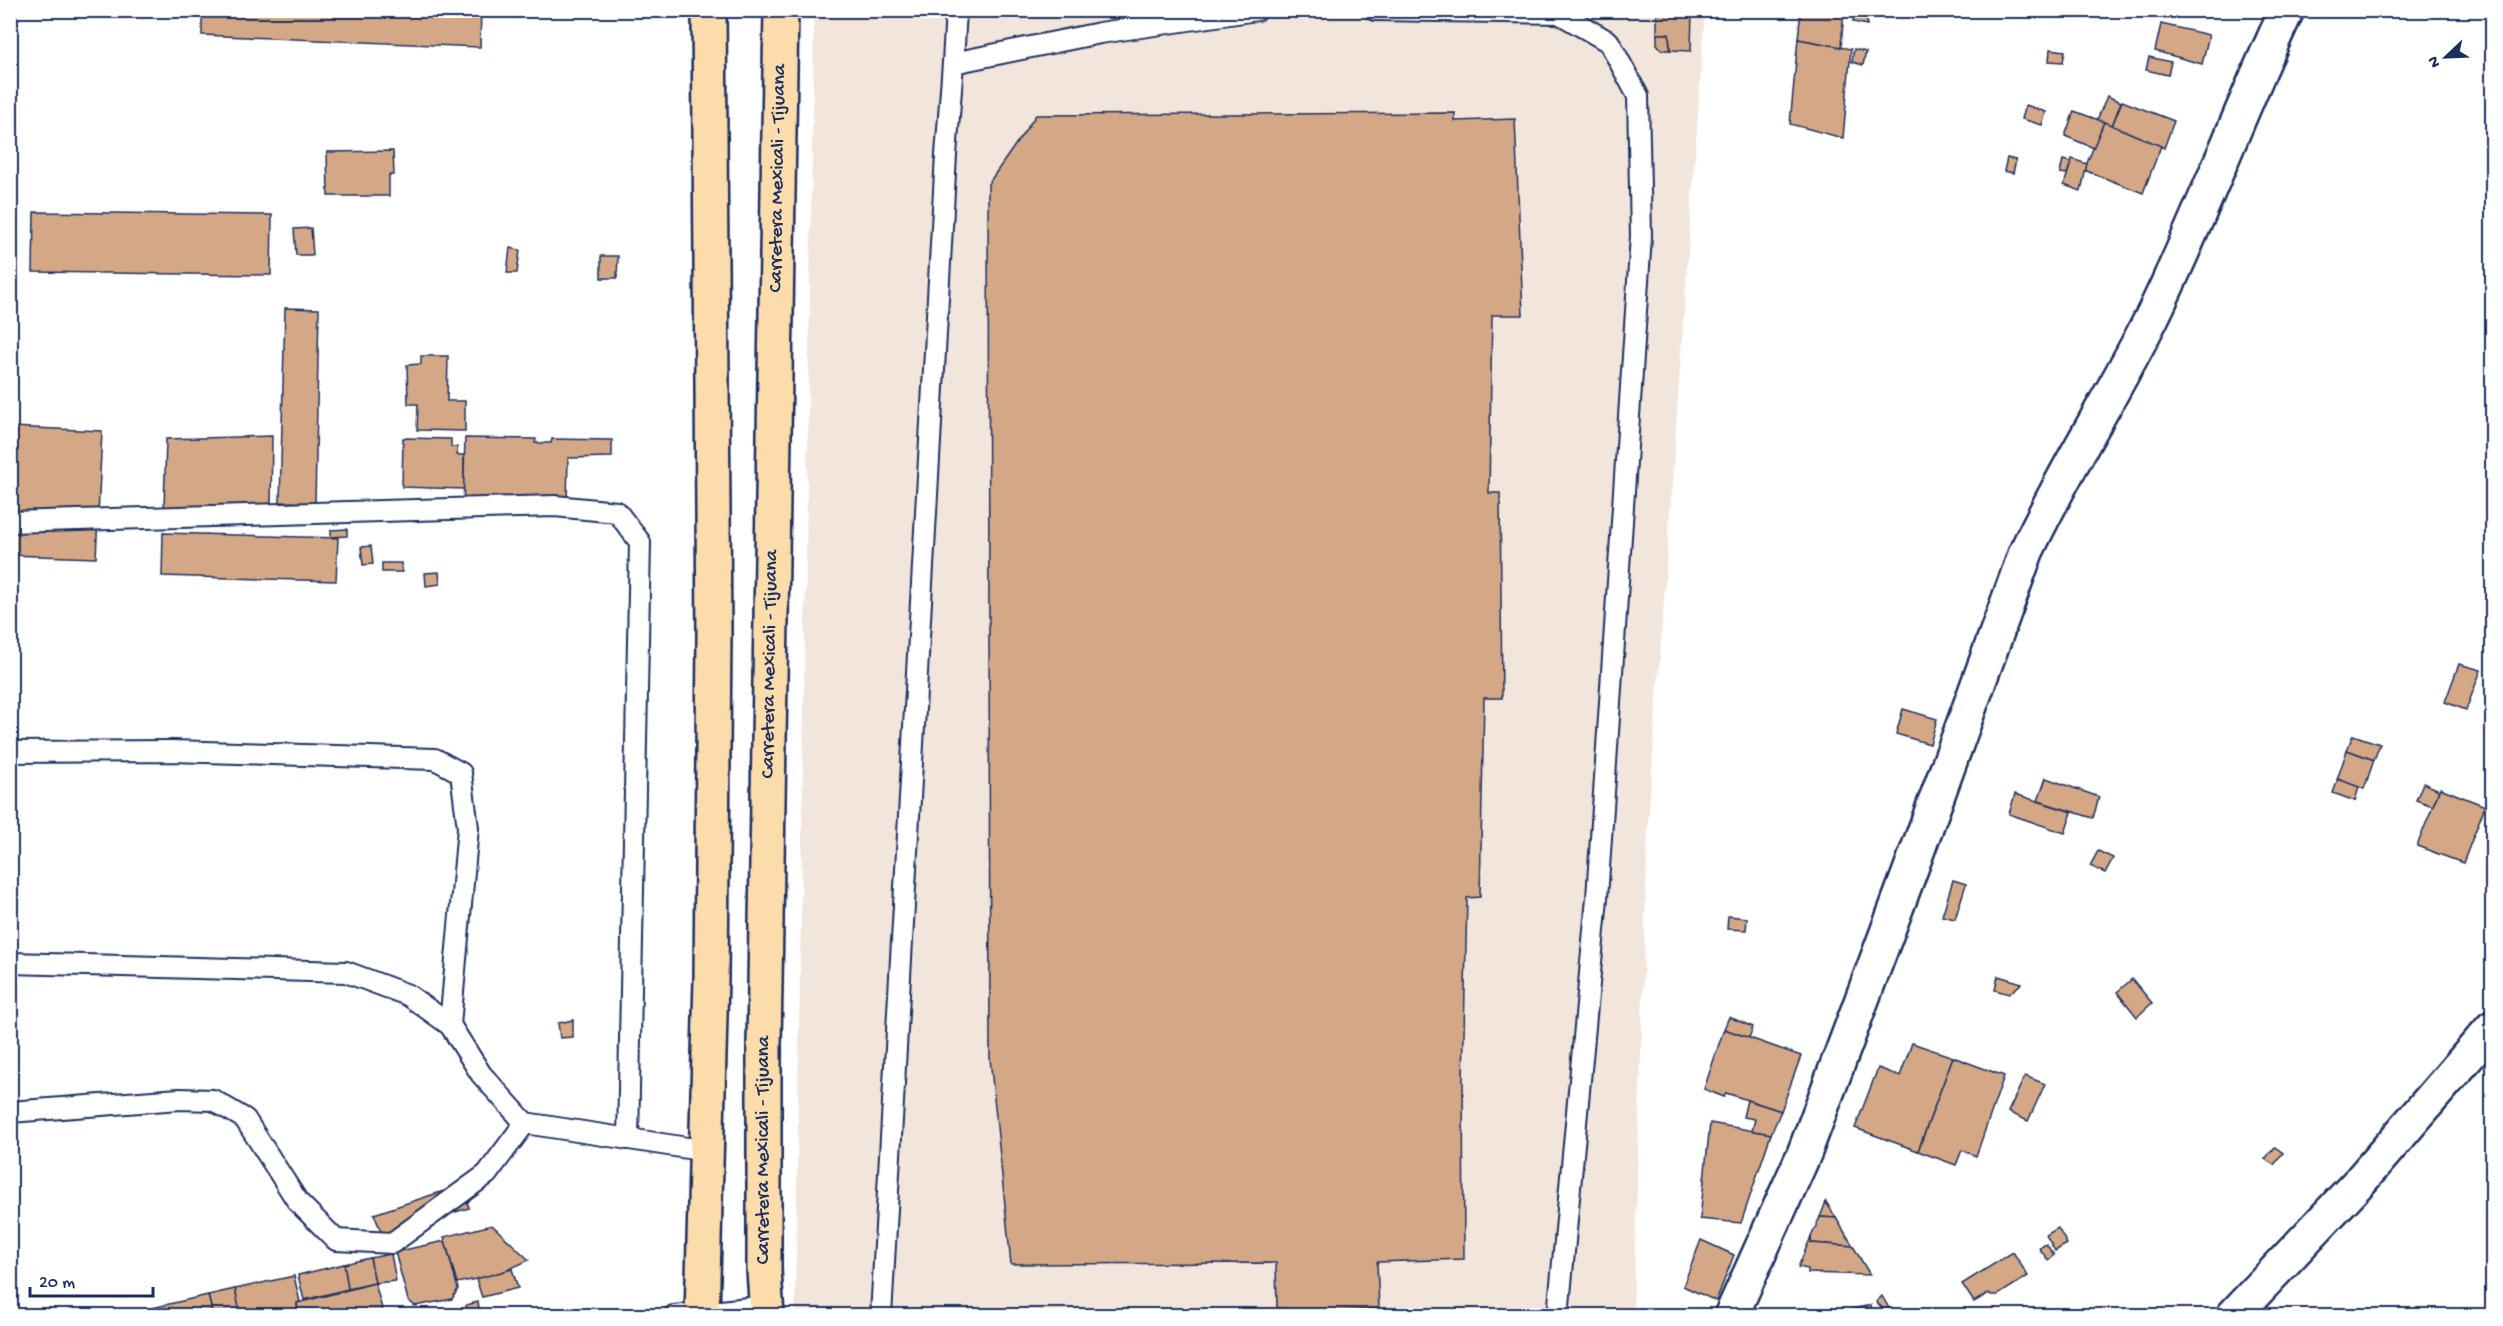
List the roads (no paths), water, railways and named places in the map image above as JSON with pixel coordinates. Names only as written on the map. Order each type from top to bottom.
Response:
[{"type":"highway","points":[[693,1314],[707,1151],[714,635],[709,10]]},
{"type":"highway","name":"Carretera Mexicali - Tijuana","points":[[768,1312],[764,1258],[764,1045],[782,10]]},
{"type":"street","points":[[1731,1316],[1804,1154],[2026,552],[2045,512],[2151,318],[2191,237],[2258,71],[2287,10]]},
{"type":"street","points":[[2233,1316],[2361,1180],[2493,1028]]},
{"type":"lane","points":[[881,1316],[956,10]]},
{"type":"lane","points":[[953,63],[1100,33],[1257,10]]},
{"type":"lane","points":[[1375,10],[1559,13],[1609,42],[1638,96],[1640,260],[1596,898],[1558,1316]]},
{"type":"lane","points":[[10,522],[555,506],[617,512],[640,542],[628,1139]]},
{"type":"lane","points":[[10,752],[171,751],[435,759],[461,773],[468,828],[450,1025]]},
{"type":"lane","points":[[10,963],[346,972],[408,995],[450,1025],[481,1074],[525,1123],[707,1151]]},
{"type":"lane","points":[[10,1112],[179,1099],[213,1100],[245,1119],[298,1202],[336,1240],[392,1243],[487,1174],[525,1123]]},
{"type":"lane","points":[[693,1314],[768,1312]]}]
